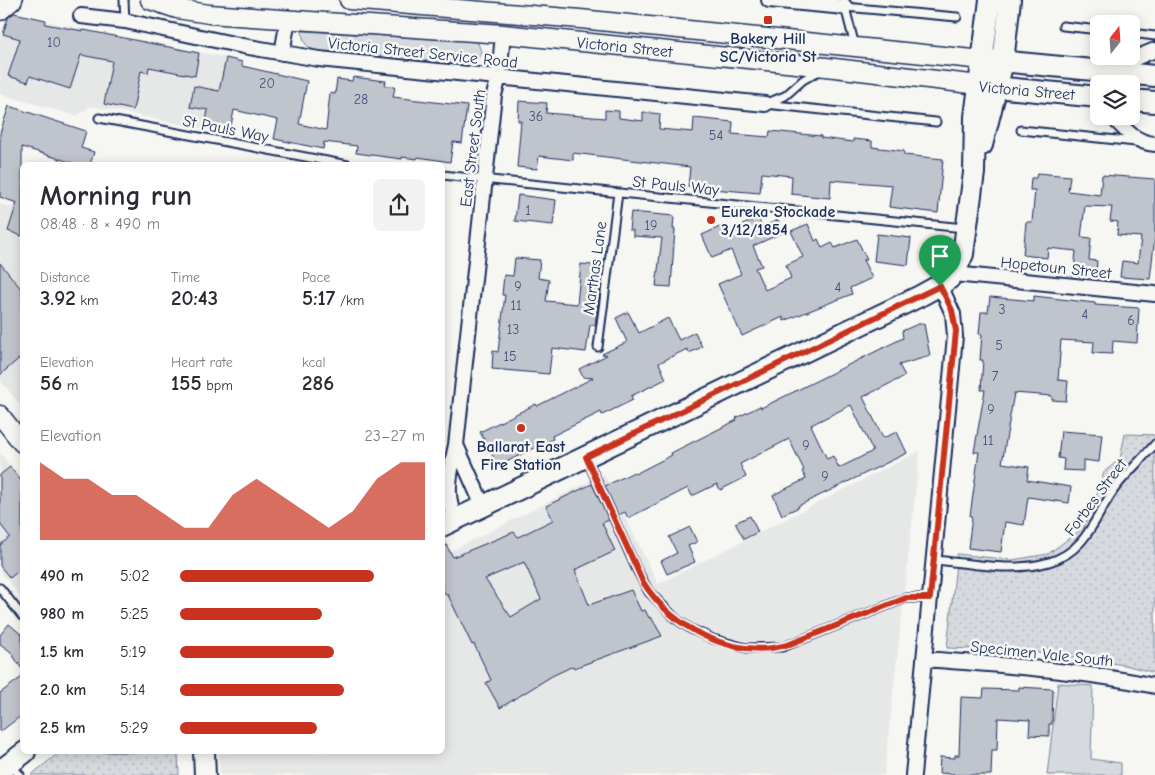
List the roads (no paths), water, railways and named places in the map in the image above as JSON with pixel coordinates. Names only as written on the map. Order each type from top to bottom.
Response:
[{"type":"main road","points":[[988,86],[983,60],[990,0]]},
{"type":"main road","points":[[449,523],[947,280],[963,254],[974,173],[975,117],[988,86],[1003,62],[1010,0]]},
{"type":"main road","name":"Victoria Street","points":[[983,60],[1155,76]]},
{"type":"main road","name":"Victoria Street","points":[[988,86],[1090,97]]},
{"type":"main road","points":[[1140,101],[1155,102]]},
{"type":"main road","points":[[204,754],[205,775]]},
{"type":"street","points":[[0,11],[12,0]]},
{"type":"street","name":"Victoria Street","points":[[150,0],[186,12],[288,20],[500,19],[854,46],[983,60]]},
{"type":"street","name":"Victoria Street","points":[[349,0],[500,19],[826,67],[988,86]]},
{"type":"street","points":[[769,0],[845,4]]},
{"type":"street","name":"Victoria Street Service Road","points":[[81,16],[125,21],[282,53],[346,62],[764,104]]},
{"type":"street","name":"East Street South","points":[[449,523],[451,507],[448,491],[494,95],[499,77],[500,19]]},
{"type":"street","points":[[282,53],[288,20]]},
{"type":"street","points":[[1103,71],[1155,50]]},
{"type":"street","points":[[1120,125],[1125,130],[1150,144]]},
{"type":"street","points":[[912,775],[956,331],[947,280]]},
{"type":"street","name":"Hopetoun Street","points":[[947,280],[1155,294]]},
{"type":"street","points":[[0,415],[20,440]]},
{"type":"street","points":[[454,452],[483,506]]},
{"type":"street","name":"Specimen Vale South","points":[[924,659],[1007,665],[1109,676],[1155,686]]},
{"type":"lane","points":[[124,0],[125,21]]},
{"type":"lane","points":[[854,46],[845,4],[957,17]]},
{"type":"lane","points":[[1064,26],[1090,29]]},
{"type":"lane","points":[[1140,35],[1155,36]]},
{"type":"lane","name":"Victoria Street Service Road","points":[[764,104],[785,96],[803,80],[826,67]]},
{"type":"lane","name":"Victoria Street Service Road","points":[[764,104],[936,122]]},
{"type":"lane","name":"St Pauls Way","points":[[99,118],[332,162]]},
{"type":"lane","points":[[1021,130],[1150,144]]},
{"type":"lane","name":"St Pauls Way","points":[[445,175],[967,228]]},
{"type":"lane","name":"Marthas Lane","points":[[598,347],[618,193]]},
{"type":"lane","name":"Forbes Street","points":[[934,560],[1016,566],[1041,564],[1060,558],[1086,537],[1113,492],[1155,444]]},
{"type":"lane","points":[[445,466],[454,452]]},
{"type":"lane","points":[[586,457],[637,570],[649,592],[676,619],[713,639],[746,648],[783,647],[906,598],[930,598]]},
{"type":"lane","points":[[0,588],[20,613]]},
{"type":"place","name":"Bakery Hill SC/Victoria St","points":[[768,20]]},
{"type":"place","name":"Eureka Stockade 3/12/1854","points":[[711,220]]},
{"type":"place","name":"Ballarat East Fire Station","points":[[521,428]]}]
